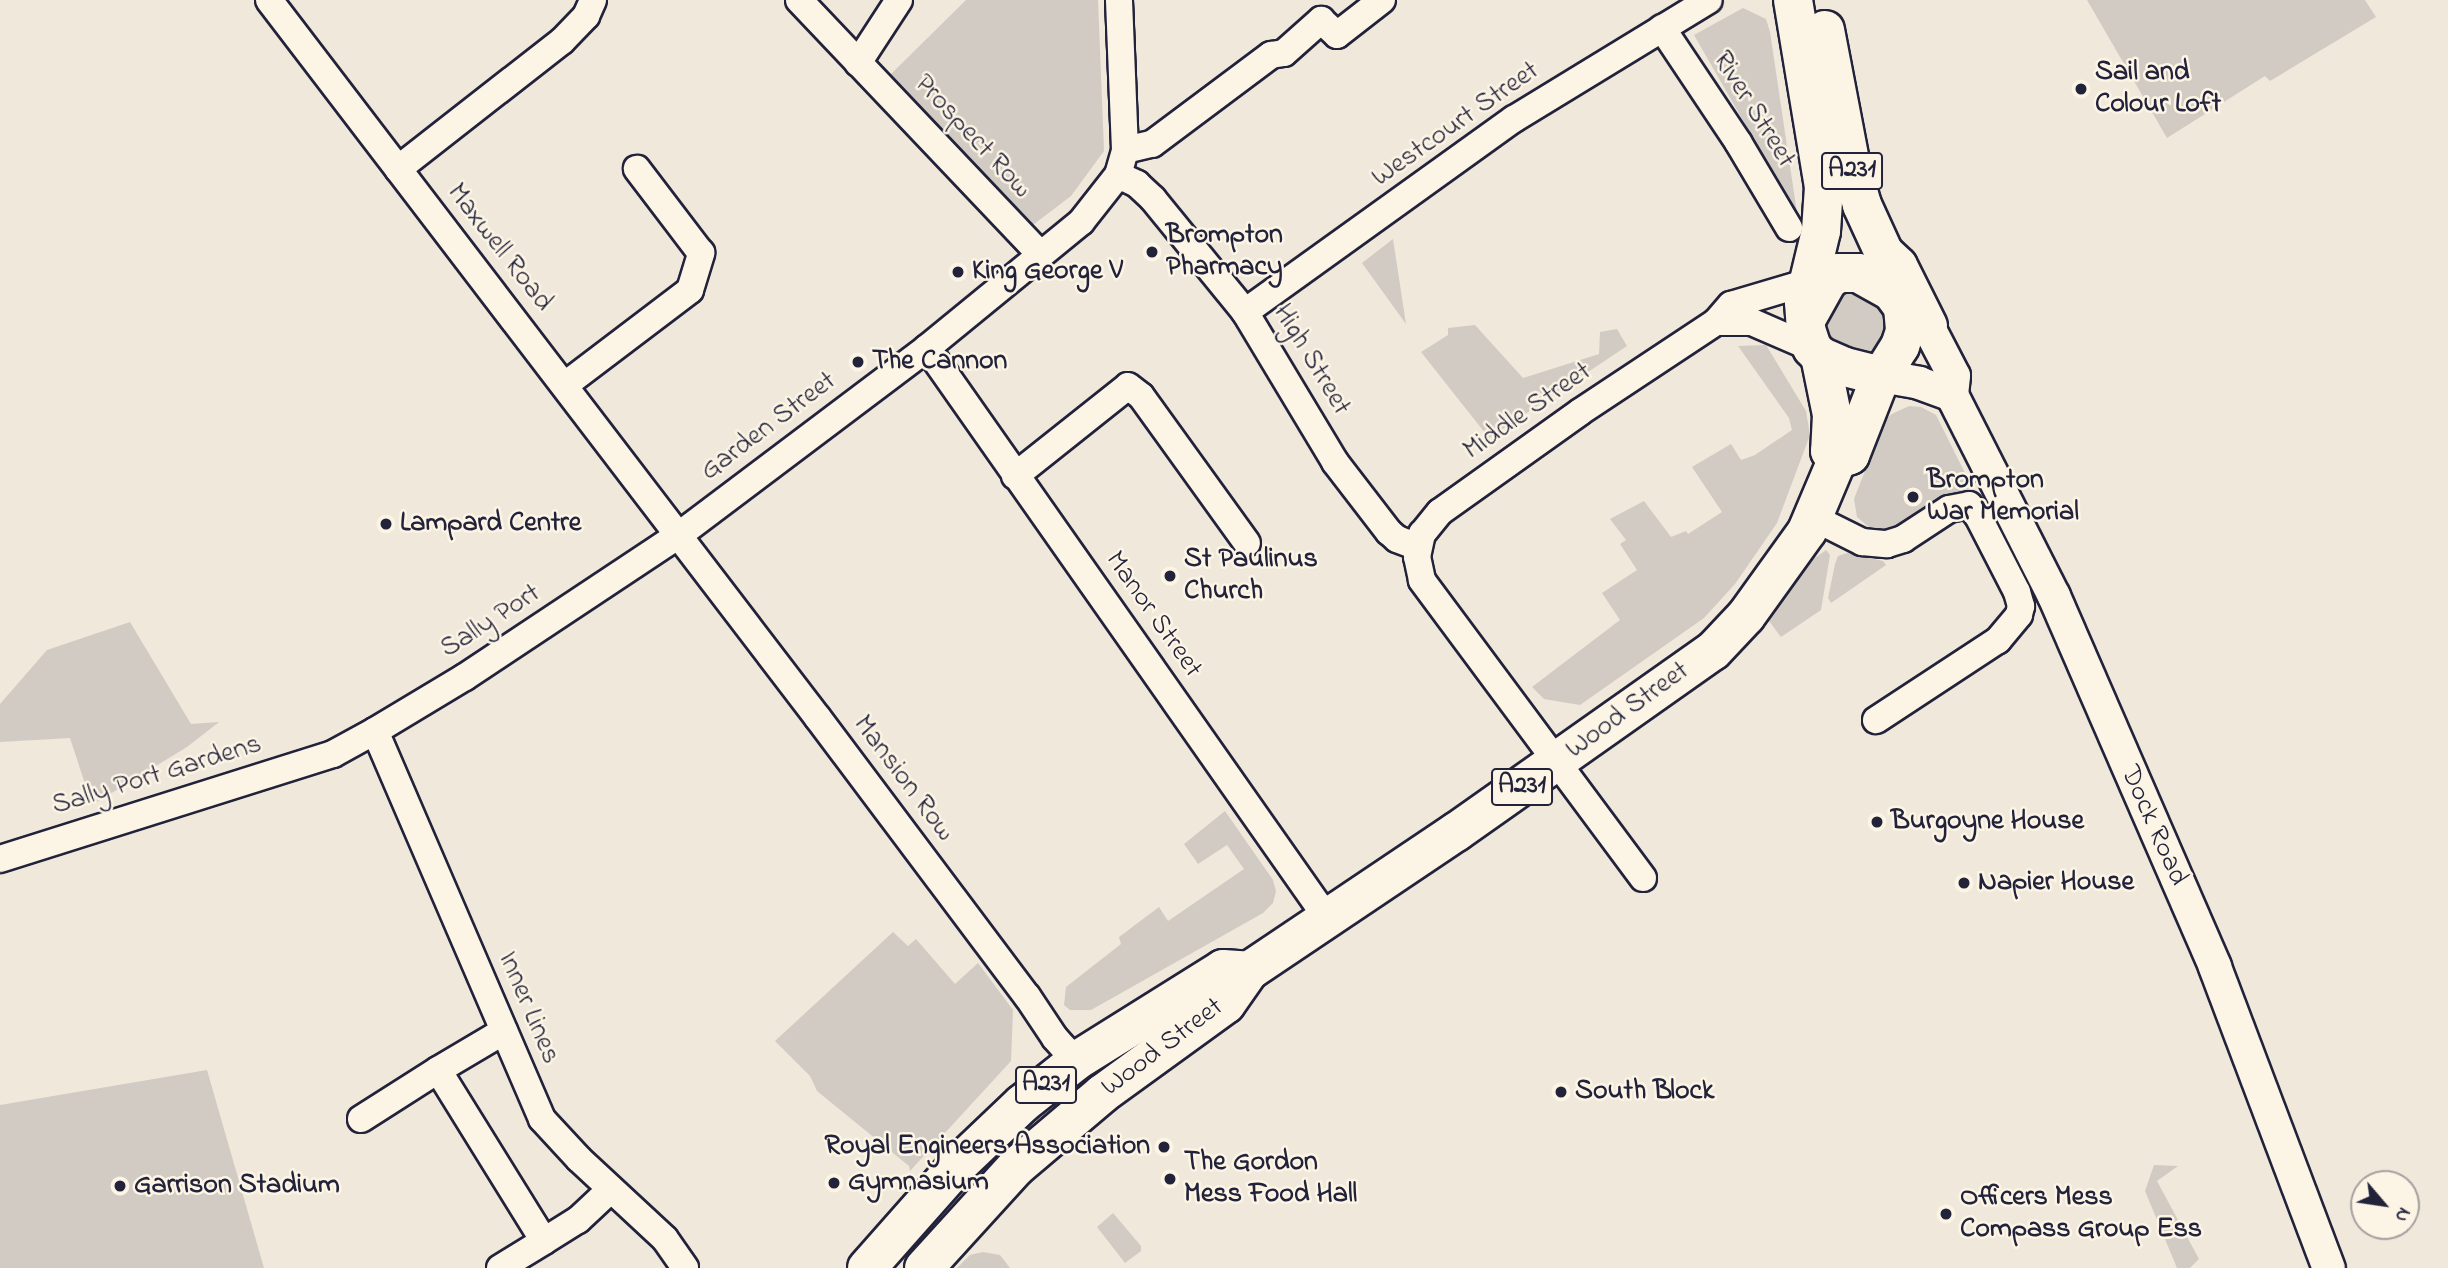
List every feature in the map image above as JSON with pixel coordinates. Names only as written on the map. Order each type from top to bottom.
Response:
[{"type":"main road","name":"Dock Road","points":[[1794,1],[1862,205],[1884,253],[1884,265],[1908,309]]},
{"type":"main road","name":"Dock Road","points":[[1794,1],[1824,187],[1811,326]]},
{"type":"main road","points":[[1811,326],[1845,367],[1881,376],[1905,331],[1908,309],[1858,273],[1839,272],[1828,280],[1811,326],[1832,415],[1830,451],[1837,460]]},
{"type":"main road","name":"Wood Street","points":[[924,1268],[991,1192],[1067,1122],[1226,1004],[1249,971],[1558,762],[1713,651],[1771,585],[1814,518],[1837,460],[1850,455],[1881,376]]},
{"type":"main road","name":"Wood Street","points":[[867,1268],[960,1164],[1022,1104],[1076,1061],[1223,969],[1249,971]]},
{"type":"main road","points":[[1076,1061],[1102,1094]]},
{"type":"main road","points":[[960,1164],[991,1192]]},
{"type":"street","name":"Maxwell Road","points":[[269,0],[679,536]]},
{"type":"street","points":[[398,169],[562,41],[586,16],[593,0]]},
{"type":"street","name":"Prospect Row","points":[[799,0],[1040,254]]},
{"type":"street","points":[[858,63],[899,0]]},
{"type":"street","points":[[1119,0],[1122,162],[1152,144],[1271,55],[1284,53],[1321,20],[1337,36],[1382,0]]},
{"type":"street","name":"Westcourt Street","points":[[1245,312],[1514,120],[1709,0]]},
{"type":"street","name":"River Street","points":[[1662,28],[1738,142],[1788,228]]},
{"type":"street","name":"Garden Street","points":[[679,536],[926,348],[1081,222],[1122,162]]},
{"type":"street","name":"High Street","points":[[1122,162],[1245,312],[1335,462],[1391,535],[1418,547]]},
{"type":"street","points":[[565,385],[690,290],[701,253],[637,169]]},
{"type":"street","name":"Middle Street","points":[[1418,547],[1426,525],[1440,512],[1592,404],[1716,322],[1731,305],[1811,326]]},
{"type":"street","name":"Dock Road","points":[[1908,309],[1954,376],[1952,395],[2054,596],[2215,967],[2329,1268]]},
{"type":"street","points":[[1716,322],[1811,326]]},
{"type":"street","name":"Manor Street","points":[[926,348],[1327,918]]},
{"type":"street","points":[[1881,376],[1919,383],[1952,395]]},
{"type":"street","points":[[1015,476],[1128,386],[1141,396],[1247,543]]},
{"type":"street","points":[[1814,518],[1862,542],[1887,544],[1903,539],[1949,509],[1969,505],[1995,549],[2021,606],[2015,622],[1998,640],[1876,720]]},
{"type":"street","name":"Sally Port","points":[[333,754],[375,732],[465,677],[679,536]]},
{"type":"street","name":"Mansion Row","points":[[679,536],[1027,996],[1055,1038],[1076,1061]]},
{"type":"street","points":[[1418,547],[1422,580],[1643,878]]},
{"type":"street","name":"Inner Lines","points":[[375,732],[542,1119],[665,1239],[685,1268]]},
{"type":"street","name":"Sally Port Gardens","points":[[0,859],[333,754]]},
{"type":"street","points":[[361,1119],[504,1031]]},
{"type":"street","points":[[438,1070],[544,1241]]},
{"type":"street","points":[[500,1268],[578,1220],[611,1189]]},
{"type":"shaded area","points":[[966,0],[1098,0],[1104,151],[1071,196],[1025,231],[883,82]]},
{"type":"shaded area","points":[[2087,0],[2365,0],[2376,17],[2270,81],[2265,76],[2167,138]]},
{"type":"shaded area","points":[[1743,8],[1766,19],[1770,32],[1797,213],[1789,228],[1764,157],[1694,35]]},
{"type":"shaded area","points":[[1393,239],[1406,324],[1362,263]]},
{"type":"shaded area","points":[[1862,286],[1893,318],[1880,349],[1870,355],[1847,356],[1823,333],[1823,309],[1838,291]]},
{"type":"shaded area","points":[[1475,325],[1523,378],[1599,354],[1600,332],[1617,329],[1627,346],[1489,438],[1421,352],[1448,335],[1448,328]]},
{"type":"shaded area","points":[[1766,345],[1806,411],[1810,435],[1777,523],[1735,584],[1704,618],[1580,705],[1544,699],[1532,687],[1620,620],[1602,593],[1637,570],[1620,544],[1626,540],[1610,519],[1644,501],[1671,537],[1686,531],[1688,534],[1722,512],[1692,467],[1731,444],[1741,460],[1755,455],[1792,430],[1789,418],[1738,346]]},
{"type":"shaded area","points":[[1909,406],[1921,407],[1936,415],[1974,491],[1950,495],[1893,528],[1872,530],[1857,517],[1854,499],[1885,420]]},
{"type":"shaded area","points":[[1826,550],[1830,555],[1821,610],[1781,637],[1766,617],[1812,560]]},
{"type":"shaded area","points":[[1847,553],[1883,561],[1886,565],[1831,603],[1828,598],[1835,564],[1838,556]]},
{"type":"shaded area","points":[[130,622],[191,724],[219,722],[187,747],[92,805],[70,738],[0,742],[0,704],[47,650]]},
{"type":"shaded area","points":[[1225,811],[1273,880],[1276,891],[1273,903],[1263,913],[1091,1010],[1070,1010],[1064,1005],[1066,987],[1121,944],[1119,937],[1159,907],[1168,921],[1244,869],[1227,845],[1198,864],[1184,844]]},
{"type":"shaded area","points":[[893,932],[908,946],[916,939],[955,984],[978,963],[1013,1010],[1011,1061],[910,1171],[909,1166],[817,1091],[810,1076],[775,1041]]},
{"type":"shaded area","name":"Garrison Stadium","points":[[207,1070],[264,1268],[0,1268],[0,1105]]},
{"type":"shaded area","points":[[2154,1165],[2178,1166],[2157,1181],[2199,1259],[2190,1268],[2177,1268],[2145,1191]]},
{"type":"shaded area","points":[[1113,1213],[1141,1246],[1141,1251],[1125,1263],[1097,1227]]},
{"type":"shaded area","points":[[983,1252],[1000,1255],[1010,1268],[957,1268],[970,1255]]},
{"type":"place","name":"Sail and Colour Loft","points":[[2081,89]]},
{"type":"place","name":"Brompton Pharmacy","points":[[1152,252]]},
{"type":"place","name":"King George V","points":[[958,272]]},
{"type":"place","name":"The Cannon","points":[[858,362]]},
{"type":"place","name":"Brompton War Memorial","points":[[1913,497]]},
{"type":"place","name":"Lampard Centre","points":[[386,524]]},
{"type":"place","name":"St Paulinus Church","points":[[1170,576]]},
{"type":"place","name":"Burgoyne House","points":[[1877,822]]},
{"type":"place","name":"Napier House","points":[[1964,883]]},
{"type":"place","name":"South Block","points":[[1561,1092]]},
{"type":"place","name":"Royal Engineers Association","points":[[1164,1147]]},
{"type":"place","name":"The Gordon Mess Food Hall","points":[[1170,1179]]},
{"type":"place","name":"Gymnasium","points":[[834,1183]]},
{"type":"place","name":"Garrison Stadium","points":[[120,1186]]},
{"type":"place","name":"Officers Mess Compass Group Ess","points":[[1946,1214]]}]
